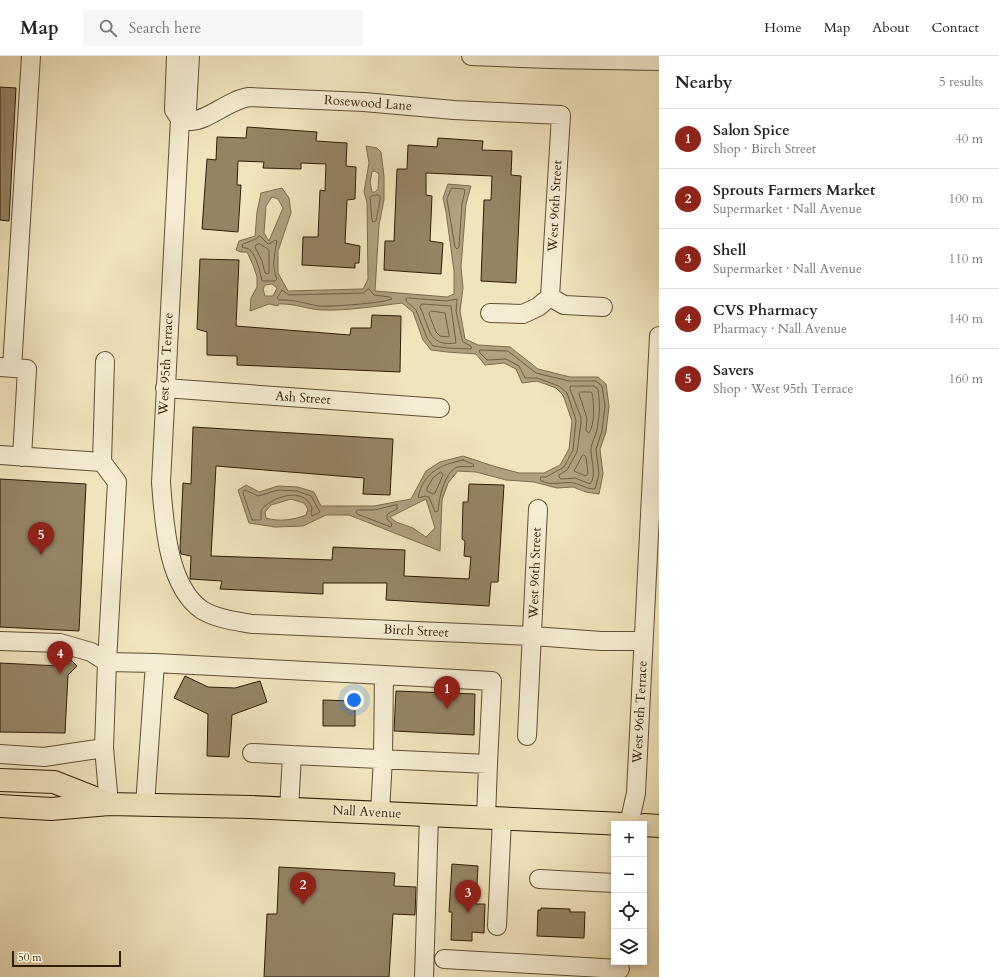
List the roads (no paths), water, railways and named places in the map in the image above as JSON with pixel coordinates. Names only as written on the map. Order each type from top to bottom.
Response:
[{"type":"main road","name":"Nall Avenue","points":[[0,780],[54,782],[109,804]]},
{"type":"main road","name":"Nall Avenue","points":[[0,806],[51,809],[109,804],[289,809],[611,823]]},
{"type":"main road","points":[[647,825],[659,826]]},
{"type":"street","points":[[22,457],[27,368],[6,367],[31,56]]},
{"type":"street","name":"West 95th Terrace","points":[[176,56],[174,110],[180,119]]},
{"type":"street","name":"West 95th Terrace","points":[[190,56],[187,110],[180,119],[160,482],[170,555],[180,582],[194,601]]},
{"type":"street","points":[[471,56],[659,61]]},
{"type":"street","name":"Rosewood Lane","points":[[180,119],[190,121],[200,118],[240,98],[249,96],[364,102],[454,110],[561,115]]},
{"type":"street","name":"West 96th Street","points":[[550,297],[561,115]]},
{"type":"street","points":[[490,313],[523,314],[538,307],[550,297],[564,305],[603,307]]},
{"type":"street","name":"West 96th Terrace","points":[[630,821],[636,793],[659,336]]},
{"type":"street","points":[[105,361],[102,462],[117,482],[107,662],[104,748],[109,804]]},
{"type":"street","name":"Ash Street","points":[[165,388],[440,408]]},
{"type":"street","points":[[0,455],[102,462]]},
{"type":"street","name":"West 96th Street","points":[[527,736],[538,509]]},
{"type":"street","name":"Birch Street","points":[[194,601],[202,610],[219,617],[252,624],[533,636],[601,641],[644,641]]},
{"type":"street","points":[[0,641],[60,643],[91,652],[107,662],[155,663],[492,681],[488,764],[494,818],[497,926]]},
{"type":"street","points":[[145,805],[155,663]]},
{"type":"street","points":[[380,813],[383,758],[384,675]]},
{"type":"street","points":[[0,754],[44,757],[104,748]]},
{"type":"street","points":[[252,753],[488,764]]},
{"type":"street","points":[[289,809],[292,755]]},
{"type":"street","points":[[424,977],[429,815]]},
{"type":"street","points":[[539,879],[611,883]]},
{"type":"street","points":[[444,959],[620,969]]},
{"type":"water","points":[[366,146],[377,148],[381,152],[384,176],[384,200],[379,225],[375,291],[447,297],[454,294],[454,271],[443,198],[448,184],[471,186],[466,204],[461,267],[463,288],[460,311],[465,339],[478,345],[510,347],[538,369],[570,377],[598,377],[606,384],[609,406],[606,432],[600,449],[603,474],[599,494],[586,492],[573,487],[557,488],[534,482],[506,480],[476,472],[458,471],[448,483],[442,500],[440,551],[349,515],[326,515],[303,526],[275,527],[249,523],[238,490],[246,485],[259,492],[278,486],[298,487],[314,492],[321,506],[374,506],[411,499],[426,471],[440,462],[463,456],[519,473],[544,473],[560,465],[569,449],[572,421],[563,395],[556,388],[537,381],[522,383],[516,369],[504,363],[485,365],[476,354],[431,350],[423,340],[413,312],[402,303],[341,310],[321,310],[289,304],[278,304],[278,306],[269,304],[250,311],[251,298],[257,287],[257,277],[247,252],[236,250],[239,241],[255,236],[257,212],[261,193],[282,188],[289,198],[291,213],[278,251],[278,273],[288,291],[363,289],[368,279],[367,202],[364,192],[369,163]],"holes":[[[375,171],[379,174],[378,189],[375,192],[372,192],[370,182],[372,172]],[[272,197],[278,199],[283,208],[269,241],[264,233],[266,206]],[[272,284],[277,288],[273,296],[265,296],[263,289],[265,285]],[[291,499],[304,503],[308,509],[306,515],[286,520],[266,518],[265,512],[271,505]],[[426,499],[435,528],[426,537],[413,528],[396,522],[390,517]]]},
{"type":"place","name":"Savers","points":[[41,555]]},
{"type":"place","name":"CVS Pharmacy","points":[[60,674]]},
{"type":"place","name":"Salon Spice","points":[[447,709]]},
{"type":"place","name":"Sprouts Farmers Market","points":[[303,905]]},
{"type":"place","name":"Shell","points":[[468,913]]}]
